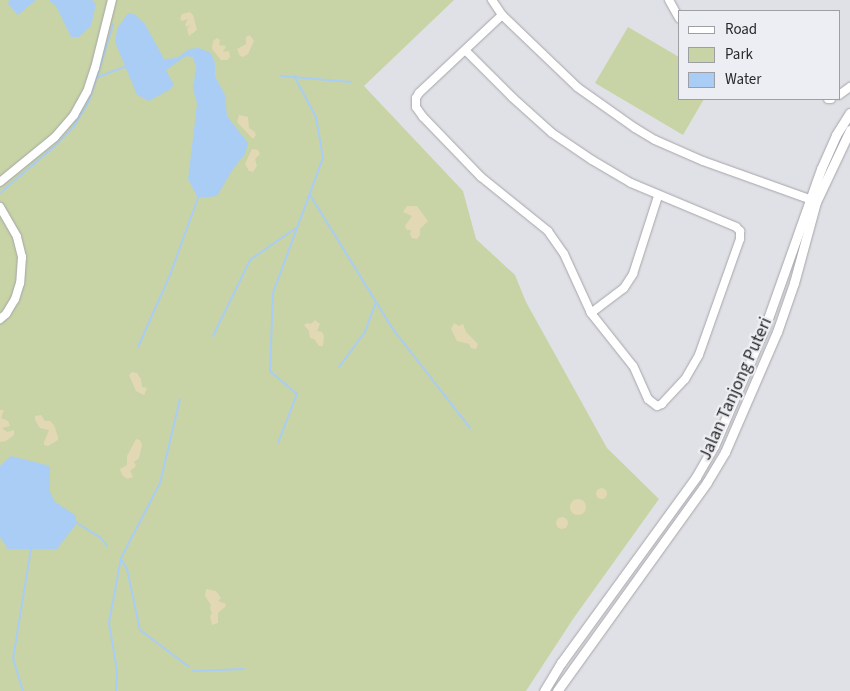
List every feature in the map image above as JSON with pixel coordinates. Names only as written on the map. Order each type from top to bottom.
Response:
[{"type":"street","points":[[0,182],[55,136],[74,115],[86,92],[95,68],[112,0]]},
{"type":"street","points":[[492,0],[502,15],[577,87],[648,136],[703,161],[813,200]]},
{"type":"street","points":[[669,0],[678,16]]},
{"type":"street","points":[[466,51],[513,98],[552,133],[631,183],[658,196],[736,227],[741,234],[699,355],[685,379],[667,400],[657,406],[648,399],[633,366],[591,313],[564,254],[548,231],[481,177],[416,107],[416,98],[419,93],[466,51],[502,15]]},
{"type":"street","name":"Jalan Tanjong Puteri","points":[[544,691],[562,663],[670,514],[714,446],[765,327],[836,135],[850,113]]},
{"type":"street","name":"Jalan Tanjong Puteri","points":[[557,691],[708,482],[725,452],[777,332],[794,283],[813,200],[850,130]]},
{"type":"street","points":[[591,313],[624,288],[633,274],[658,196]]},
{"type":"street","points":[[0,208],[17,237],[22,257],[20,283],[15,299],[6,314],[0,319]]},
{"type":"green space","points":[[0,0],[454,0],[364,86],[463,191],[476,239],[515,275],[526,302],[607,448],[659,499],[573,619],[526,691],[0,691]]},
{"type":"green space","points":[[628,27],[678,56],[678,100],[703,100],[683,135],[595,83]]},
{"type":"sand","points":[[190,12],[193,15],[197,30],[189,36],[187,29],[191,25],[187,27],[185,25],[188,19],[182,21],[180,19],[182,14]]},
{"type":"sand","points":[[250,35],[254,41],[248,54],[243,57],[240,56],[237,49],[246,44],[246,37]]},
{"type":"sand","points":[[217,38],[220,40],[219,45],[226,46],[223,52],[229,51],[230,57],[227,60],[221,60],[212,49],[213,41]]},
{"type":"sand","points":[[239,115],[248,117],[249,128],[256,135],[253,139],[237,122]]},
{"type":"sand","points":[[252,149],[258,150],[260,154],[255,159],[257,166],[253,172],[249,171],[245,164]]},
{"type":"sand","points":[[407,206],[417,206],[428,221],[420,229],[420,235],[417,239],[412,238],[411,230],[407,230],[405,226],[412,216],[403,212]]},
{"type":"sand","points":[[315,320],[320,324],[317,331],[322,332],[324,336],[323,346],[319,346],[314,339],[310,338],[309,331],[304,325],[307,323],[311,324]]},
{"type":"sand","points":[[454,323],[459,326],[463,324],[466,332],[478,344],[476,349],[471,348],[469,344],[457,341],[451,329]]},
{"type":"sand","points":[[132,372],[137,373],[141,379],[142,387],[147,388],[144,395],[136,391],[129,375]]},
{"type":"sand","points":[[0,410],[4,410],[1,418],[8,421],[10,426],[2,428],[7,432],[14,430],[14,435],[6,441],[0,442]]},
{"type":"sand","points":[[41,415],[45,421],[50,421],[54,425],[58,437],[58,440],[48,446],[44,445],[44,442],[49,430],[40,428],[35,420],[35,416]]},
{"type":"sand","points":[[136,439],[140,440],[142,445],[139,458],[134,462],[136,466],[130,471],[133,477],[127,479],[122,475],[120,469],[127,465],[127,456]]},
{"type":"sand","points":[[599,488],[603,488],[606,493],[605,497],[599,498],[596,495],[596,491]]},
{"type":"sand","points":[[578,499],[584,501],[586,507],[584,513],[578,515],[572,513],[570,507],[572,501]]},
{"type":"sand","points":[[564,517],[567,518],[567,528],[560,529],[557,528],[556,521],[557,518]]},
{"type":"sand","points":[[206,589],[216,591],[221,598],[218,601],[226,604],[218,613],[218,623],[212,625],[210,616],[212,613],[211,605],[205,596]]},
{"type":"water","points":[[9,0],[36,0],[18,15],[8,4]]},
{"type":"water","points":[[49,0],[92,0],[96,4],[91,26],[79,37],[71,37],[56,6]]},
{"type":"water","points":[[128,13],[134,14],[145,24],[164,59],[177,58],[189,49],[199,48],[211,53],[215,63],[215,76],[225,95],[227,116],[248,143],[245,154],[233,169],[217,196],[198,198],[188,179],[197,104],[193,88],[196,67],[193,57],[186,56],[166,70],[174,85],[169,90],[149,101],[137,95],[115,42],[117,29]]},
{"type":"water","points":[[11,456],[50,466],[50,492],[55,502],[75,515],[77,523],[57,549],[8,549],[0,537],[0,466]]},
{"type":"waterway","points":[[0,193],[55,146],[74,126],[89,101],[113,25]]},
{"type":"waterway","points":[[98,77],[124,67]]},
{"type":"waterway","points":[[281,76],[351,82]]},
{"type":"waterway","points":[[278,443],[297,394],[270,371],[273,293],[323,158],[316,117],[294,76]]},
{"type":"waterway","points":[[310,195],[392,328],[470,428]]},
{"type":"waterway","points":[[138,347],[170,275],[198,198]]},
{"type":"waterway","points":[[213,336],[250,260],[296,228]]},
{"type":"waterway","points":[[339,367],[365,332],[376,302]]},
{"type":"waterway","points":[[116,691],[117,670],[109,623],[121,558],[160,483],[180,399]]},
{"type":"waterway","points":[[77,523],[101,538],[107,546]]},
{"type":"waterway","points":[[23,691],[13,659],[31,549]]},
{"type":"waterway","points":[[121,559],[127,569],[140,630],[189,667]]},
{"type":"waterway","points":[[193,671],[244,669]]}]
